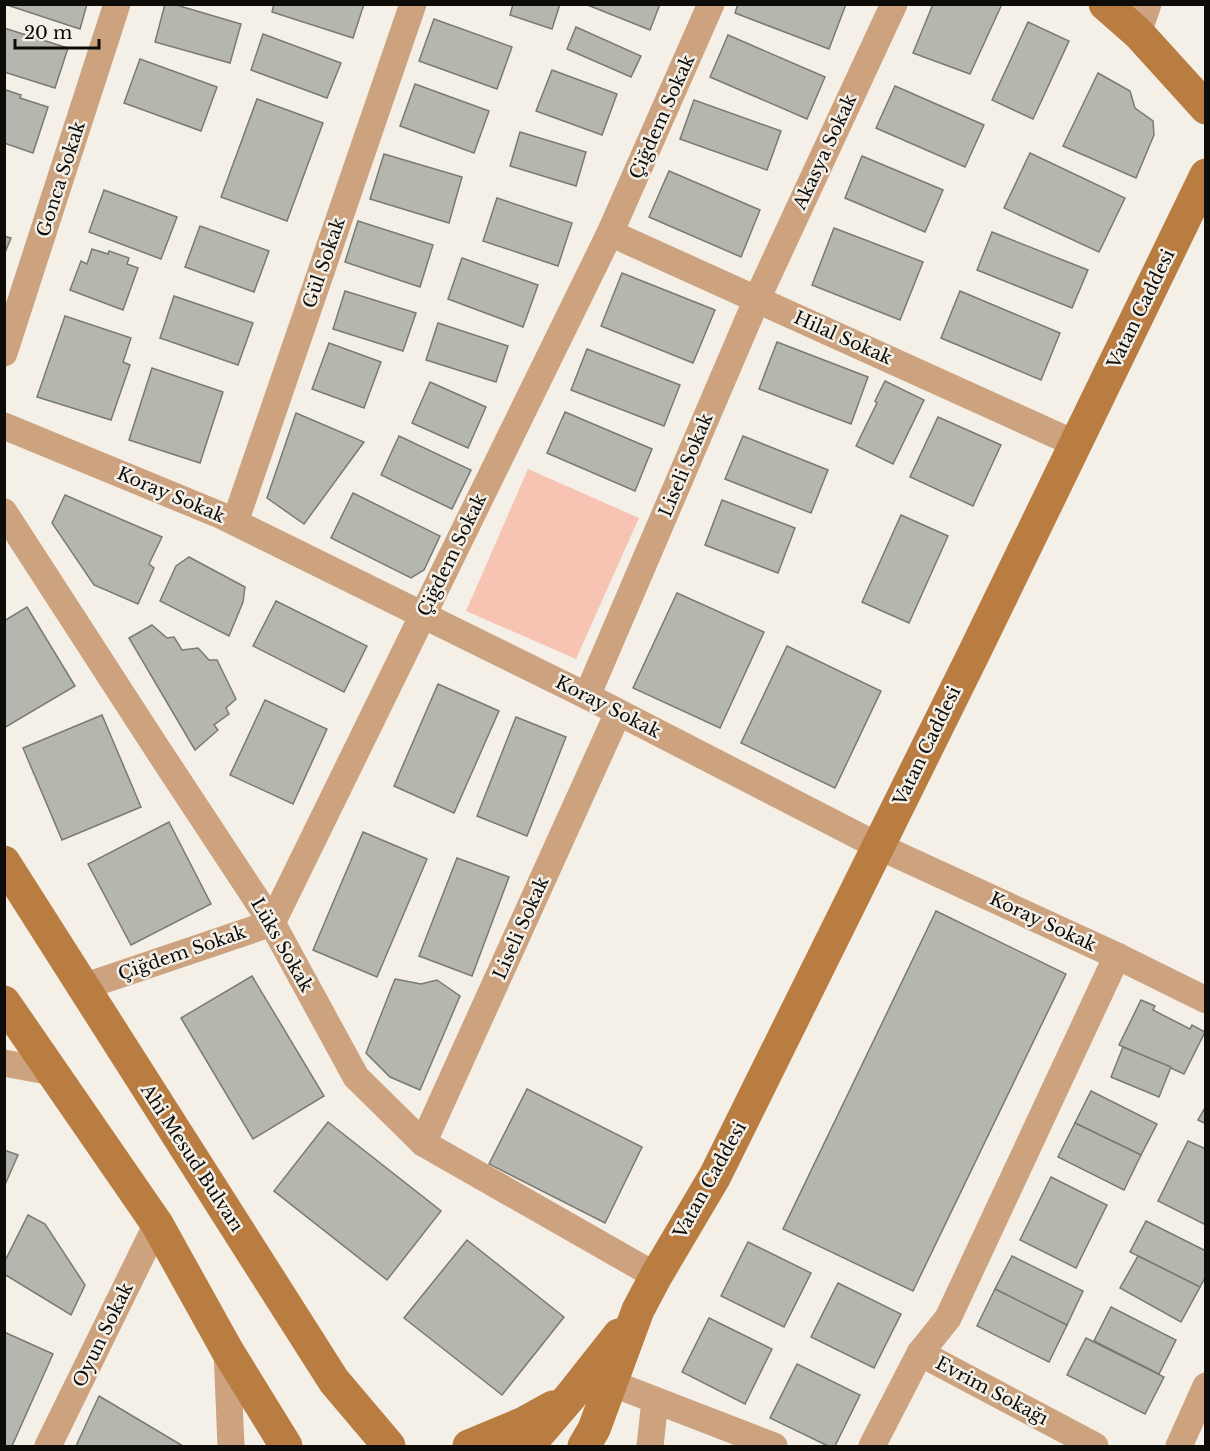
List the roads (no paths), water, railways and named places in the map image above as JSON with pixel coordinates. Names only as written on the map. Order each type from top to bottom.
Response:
[{"type":"main road","points":[[1105,4],[1143,19],[1206,108]]},
{"type":"main road","name":"Vatan Caddesi","points":[[590,1440],[639,1310],[656,1276],[715,1176],[1206,175]]},
{"type":"main road","name":"Ahi Mesud Bulvarı","points":[[4,862],[334,1381],[389,1446]]},
{"type":"main road","points":[[4,1002],[158,1224],[227,1350],[286,1446]]},
{"type":"main road","name":"Vatan Caddesi","points":[[528,1446],[639,1310]]},
{"type":"main road","points":[[334,1381],[415,1446]]},
{"type":"main road","points":[[469,1446],[524,1423],[570,1397]]},
{"type":"street","name":"Gonca Sokak","points":[[4,353],[117,4]]},
{"type":"street","name":"Gül Sokak","points":[[235,522],[413,4]]},
{"type":"street","name":"Çiğdem Sokak","points":[[83,987],[272,923],[610,233],[711,4]]},
{"type":"street","name":"Akasya Sokak","points":[[757,299],[894,4]]},
{"type":"street","name":"Hilal Sokak","points":[[610,233],[1076,444]]},
{"type":"street","name":"Liseli Sokak","points":[[587,696],[757,299]]},
{"type":"street","name":"Koray Sokak","points":[[4,426],[235,522],[587,696],[878,846],[1117,956],[1206,1000]]},
{"type":"street","name":"Lüks Sokak","points":[[4,512],[151,741],[272,923],[356,1077],[423,1143],[656,1276]]},
{"type":"street","name":"Liseli Sokak","points":[[423,1143],[618,713]]},
{"type":"street","points":[[872,1446],[920,1353],[948,1318],[1117,956]]},
{"type":"street","points":[[4,1063],[52,1072]]},
{"type":"street","name":"Oyun Sokak","points":[[48,1446],[158,1224]]},
{"type":"street","points":[[227,1350],[231,1446]]},
{"type":"street","name":"Evrim Sokağı","points":[[920,1353],[1095,1446]]},
{"type":"street","points":[[611,1383],[774,1446]]},
{"type":"street","points":[[1179,1446],[1206,1386]]},
{"type":"street","points":[[650,1446],[655,1401]]}]
